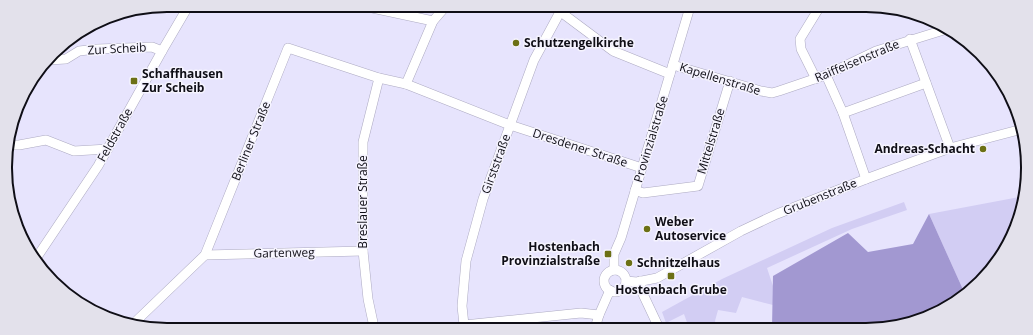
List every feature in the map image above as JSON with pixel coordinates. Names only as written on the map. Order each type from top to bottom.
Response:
[{"type":"street","name":"Feldstraße","points":[[39,255],[108,149],[185,12]]},
{"type":"street","points":[[391,12],[433,21]]},
{"type":"street","points":[[406,84],[433,21],[441,12]]},
{"type":"street","name":"Girststraße","points":[[462,323],[466,261],[483,199],[534,60],[556,12]]},
{"type":"street","points":[[561,12],[614,51],[670,74]]},
{"type":"street","name":"Provinzialstraße","points":[[614,270],[614,254],[621,238],[689,12]]},
{"type":"street","points":[[816,78],[801,50],[800,39],[817,12]]},
{"type":"street","name":"Raiffeisenstraße","points":[[767,92],[779,91],[816,78],[876,51],[940,31]]},
{"type":"street","points":[[910,40],[950,148]]},
{"type":"street","name":"Zur Scheib","points":[[56,60],[66,59],[79,51],[97,48],[152,47],[162,51]]},
{"type":"street","name":"Berliner Straße","points":[[138,320],[205,255],[288,48],[379,78],[406,84]]},
{"type":"street","name":"Kapellenstraße","points":[[673,64],[767,92]]},
{"type":"street","points":[[826,74],[843,113],[866,179]]},
{"type":"street","name":"Breslauer Straße","points":[[373,323],[368,299],[363,251],[363,142],[379,78]]},
{"type":"street","name":"Mittelstraße","points":[[635,190],[644,193],[698,186],[730,81]]},
{"type":"street","points":[[843,113],[926,83]]},
{"type":"street","name":"Dresdener Straße","points":[[406,84],[510,125],[642,168]]},
{"type":"street","name":"Grubenstraße","points":[[626,281],[640,281],[657,278],[741,231],[777,214],[866,179],[950,148],[1017,130]]},
{"type":"street","points":[[13,145],[46,140],[74,151],[108,149]]},
{"type":"street","name":"Gartenweg","points":[[205,255],[363,251]]},
{"type":"street","points":[[614,270],[621,272],[626,281],[621,290],[614,291],[610,290],[606,285],[605,278],[608,272],[614,270]]},
{"type":"street","points":[[640,281],[642,292],[658,323]]},
{"type":"street","points":[[597,323],[610,290]]},
{"type":"street","points":[[489,323],[581,313],[599,315]]},
{"type":"shaded area","points":[[1018,197],[1009,227],[995,254],[982,270],[963,289],[929,214]]},
{"type":"shaded area","points":[[904,202],[907,210],[852,229],[767,268],[773,286],[773,305],[742,297],[736,313],[718,310],[716,323],[687,323],[684,314],[666,323],[662,312],[722,279],[832,228]]},
{"type":"shaded area","points":[[929,214],[963,289],[952,297],[925,311],[906,318],[886,322],[772,323],[773,276],[848,233],[868,252],[913,244]]},
{"type":"place","name":"Schutzengelkirche","points":[[516,43]]},
{"type":"place","name":"Schaffhausen Zur Scheib","points":[[134,81]]},
{"type":"place","name":"Andreas-Schacht","points":[[983,149]]},
{"type":"place","name":"Weber Autoservice","points":[[647,229]]},
{"type":"place","name":"Hostenbach Provinzialstraße","points":[[608,254]]},
{"type":"place","name":"Schnitzelhaus","points":[[629,263]]},
{"type":"place","name":"Hostenbach Grube","points":[[671,276]]}]
